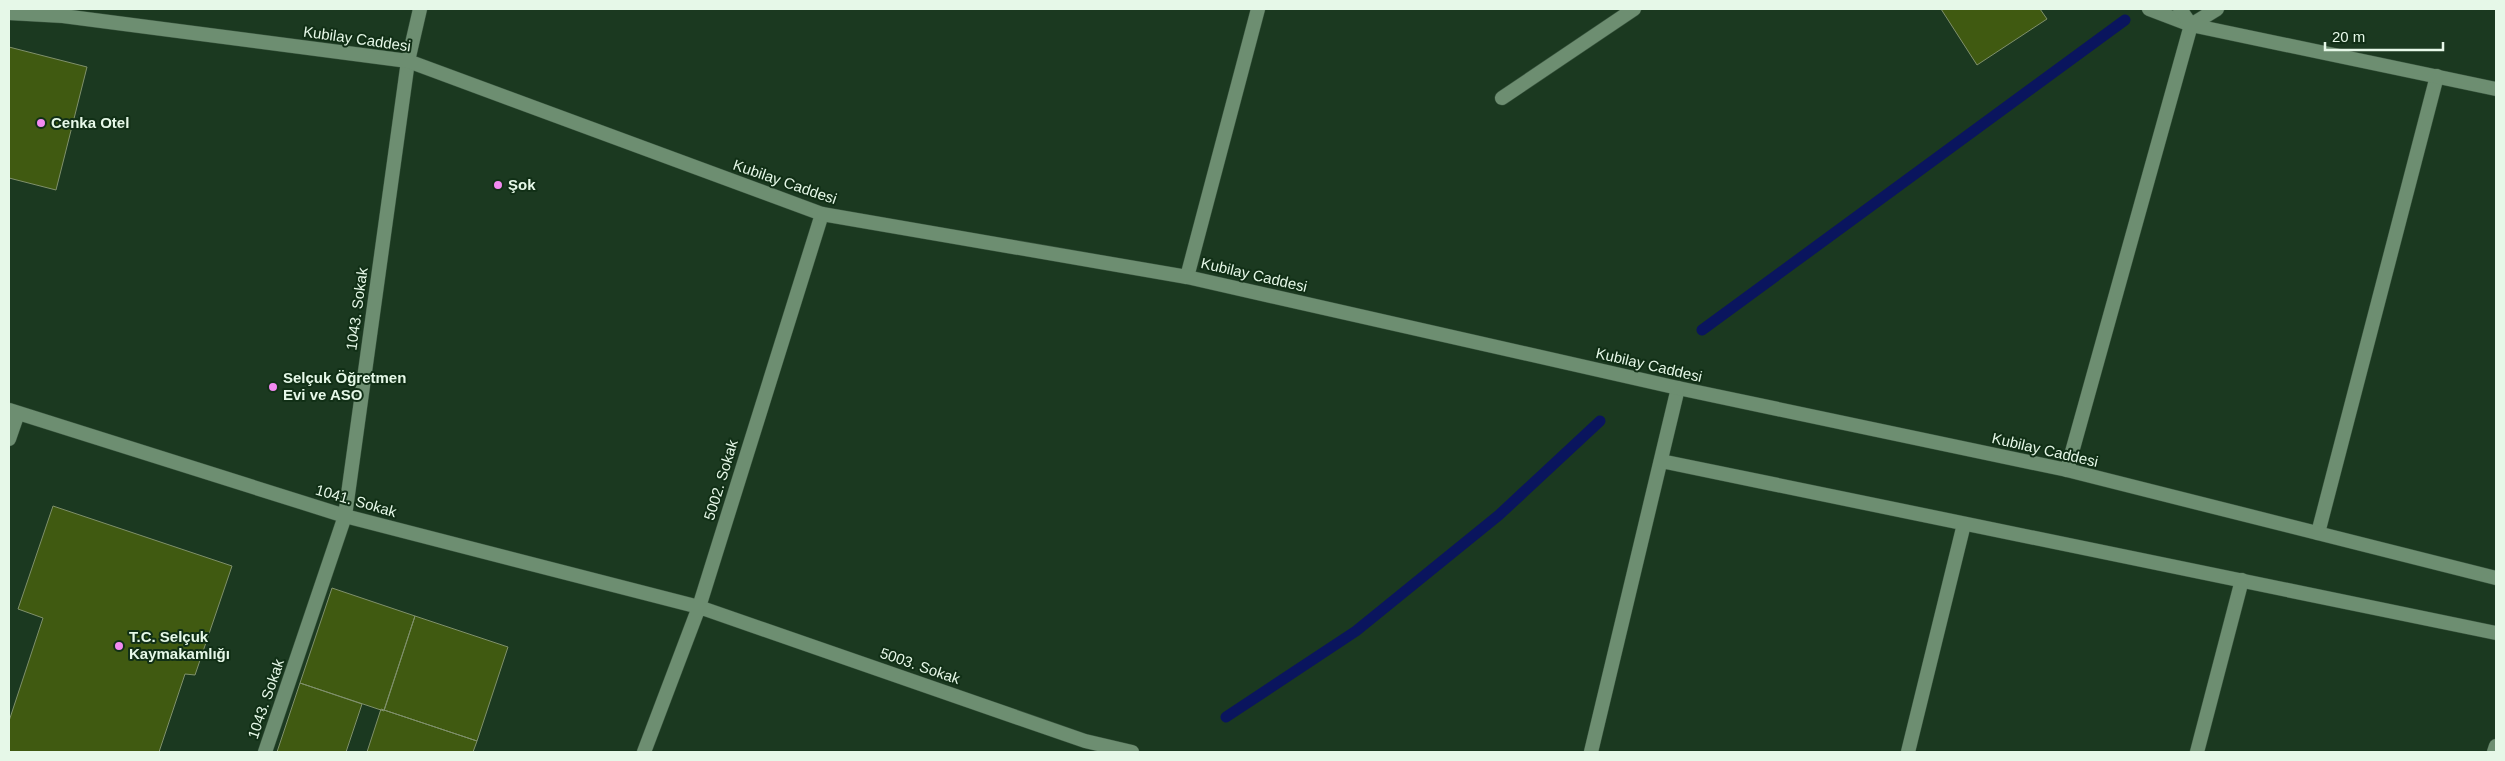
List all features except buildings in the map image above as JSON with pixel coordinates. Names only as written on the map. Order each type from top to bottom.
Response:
[{"type":"street","name":"1043. Sokak","points":[[265,752],[345,516],[408,61],[420,9]]},
{"type":"street","points":[[1187,277],[1258,9]]},
{"type":"street","points":[[1502,98],[1634,9]]},
{"type":"street","points":[[2149,9],[2191,25],[2496,89]]},
{"type":"street","points":[[2180,9],[2191,25]]},
{"type":"street","points":[[2067,470],[2191,25],[2217,9]]},
{"type":"street","name":"Kubilay Caddesi","points":[[9,12],[64,13],[408,61],[822,214],[1187,277],[1678,388],[2067,470],[2496,578]]},
{"type":"street","points":[[2318,533],[2437,76]]},
{"type":"street","name":"5002. Sokak","points":[[644,752],[699,607],[822,214]]},
{"type":"street","points":[[1591,752],[1678,388]]},
{"type":"street","points":[[9,439],[13,411]]},
{"type":"street","name":"1041. Sokak","points":[[13,411],[345,516],[699,607]]},
{"type":"street","points":[[1660,461],[2496,633]]},
{"type":"street","points":[[1908,752],[1964,524]]},
{"type":"street","points":[[2197,752],[2242,580]]},
{"type":"street","name":"5003. Sokak","points":[[699,607],[1085,741],[1132,752]]},
{"type":"street","points":[[2494,752],[2496,746]]},
{"type":"waterway","points":[[1702,330],[2125,20]]},
{"type":"waterway","points":[[1226,717],[1356,631],[1499,515],[1600,421]]},
{"type":"place","name":"Cenka Otel","points":[[41,123]]},
{"type":"place","name":"Şok","points":[[498,185]]},
{"type":"place","name":"Selçuk Öğretmen Evi ve ASO","points":[[273,387]]},
{"type":"place","name":"T.C. Selçuk Kaymakamlığı","points":[[119,646]]}]
